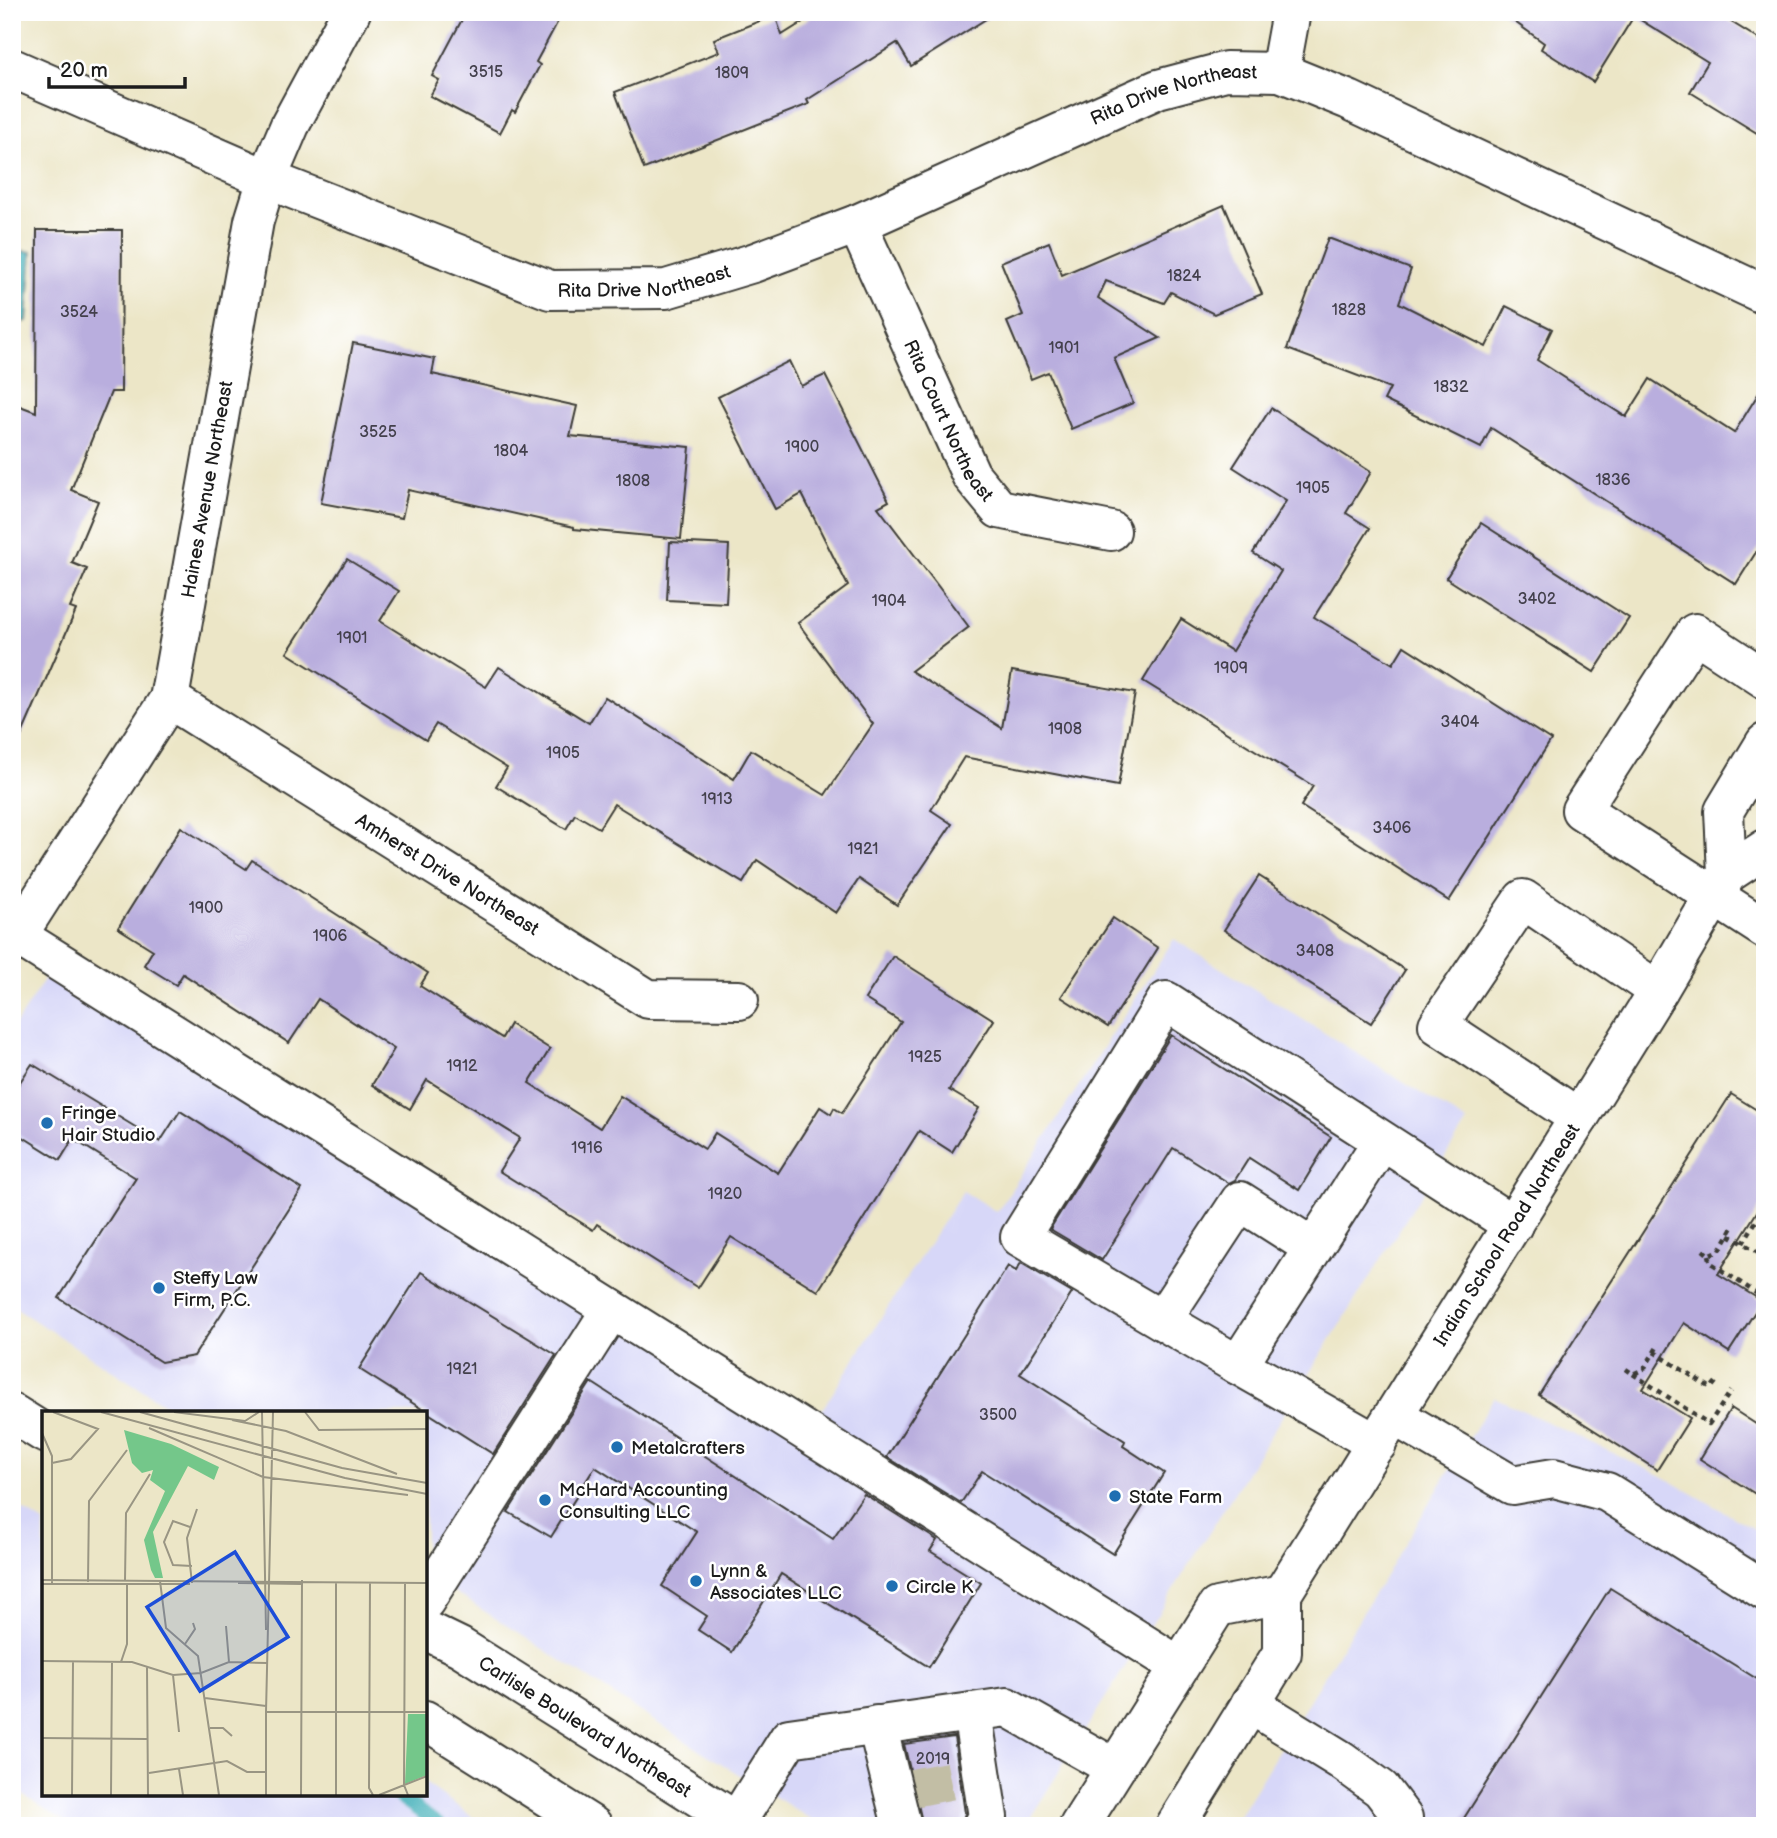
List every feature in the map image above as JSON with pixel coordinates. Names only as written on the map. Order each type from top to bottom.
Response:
[{"type":"street","name":"Haines Avenue Northeast","points":[[15,940],[169,699],[254,221],[267,179],[289,125],[351,12]]},
{"type":"street","name":"Rita Drive Northeast","points":[[1280,72],[1291,12]]},
{"type":"street","name":"Rita Drive Northeast","points":[[12,68],[267,179],[550,290],[666,289],[752,263],[857,223],[1157,89],[1226,71],[1280,72],[1349,100],[1765,295]]},
{"type":"street","name":"Rita Court Northeast","points":[[857,223],[971,475],[999,509],[1111,531]]},
{"type":"street","points":[[1765,679],[1695,633],[1581,810],[1721,885],[1765,929]]},
{"type":"street","name":"Amherst Drive Northeast","points":[[169,699],[648,999],[740,1000]]},
{"type":"street","points":[[1721,885],[1724,811],[1765,743]]},
{"type":"street","name":"Indian School Road Northeast","points":[[1282,1594],[1658,991],[1721,885],[1765,849]]},
{"type":"street","points":[[1579,1118],[1438,1025],[1523,900],[1658,991]]},
{"type":"street","points":[[15,940],[1179,1666]]},
{"type":"street","points":[[1513,1225],[1166,1001],[1020,1237],[1238,1365],[1512,1485],[1554,1478],[1607,1492],[1765,1591]]},
{"type":"street","points":[[1238,1365],[1382,1141]]},
{"type":"street","points":[[1162,1320],[1240,1201],[1312,1247]]},
{"type":"street","points":[[427,1598],[611,1310]]},
{"type":"street","points":[[12,1413],[42,1432]]},
{"type":"street","points":[[1079,1826],[1217,1608],[1282,1594],[1282,1653],[1175,1826]]},
{"type":"street","name":"Carlisle Boulevard Northeast","points":[[427,1631],[460,1647],[740,1823]]},
{"type":"street","points":[[1250,1704],[1341,1760],[1381,1789],[1403,1818],[1398,1826]]},
{"type":"street","points":[[740,1823],[789,1738],[877,1725],[1007,1707],[1115,1768]]},
{"type":"street","points":[[972,1712],[972,1775],[988,1817],[983,1826]]},
{"type":"street","points":[[427,1721],[593,1826]]},
{"type":"street","points":[[877,1725],[903,1801]]},
{"type":"path","points":[[1743,1243],[1761,1213],[1765,1216]]},
{"type":"path","points":[[1709,1255],[1720,1250],[1733,1227]]},
{"type":"path","points":[[1729,1235],[1765,1256]]},
{"type":"path","points":[[1703,1250],[1709,1255],[1711,1263],[1765,1299]]},
{"type":"path","points":[[1633,1374],[1644,1369],[1659,1344]]},
{"type":"path","points":[[1654,1352],[1711,1388],[1716,1382]]},
{"type":"path","points":[[1626,1369],[1709,1424],[1731,1391]]},
{"type":"shaded area","points":[[1174,939],[1467,1122],[1025,1826],[822,1826],[427,1574],[427,1411],[175,1411],[12,1306],[12,1030],[51,969],[816,1419],[963,1191],[997,1212]]},
{"type":"shaded area","points":[[1494,1397],[1662,1476],[1765,1535],[1765,1826],[1233,1826]]},
{"type":"shaded area","points":[[12,1503],[42,1522],[42,1796],[427,1796],[427,1784],[485,1826],[72,1826],[12,1788]]},
{"type":"water","points":[[21,251],[32,252],[27,321],[12,325],[12,271]]},
{"type":"building","points":[[466,12],[563,12],[536,62],[540,65],[515,112],[512,110],[500,133],[430,96],[439,80],[432,76]]},
{"type":"building","points":[[819,12],[997,12],[911,66],[897,43],[807,100],[809,104],[644,169],[615,92],[719,52],[714,39],[775,15],[782,35]]},
{"type":"building","points":[[1501,12],[1715,12],[1765,43],[1765,138],[1690,92],[1708,62],[1634,16],[1593,82],[1541,49],[1544,43]]},
{"type":"building","points":[[1224,205],[1262,294],[1214,314],[1171,292],[1164,303],[1106,281],[1098,298],[1160,338],[1114,358],[1133,403],[1071,429],[1048,372],[1031,379],[1007,322],[1023,315],[1001,262],[1049,242],[1062,275]]},
{"type":"building","points":[[37,230],[122,230],[121,392],[111,392],[71,490],[98,501],[72,563],[87,569],[70,608],[76,610],[12,757],[12,403],[36,412]]},
{"type":"building","points":[[1328,238],[1411,269],[1399,303],[1486,347],[1506,306],[1552,329],[1537,360],[1626,417],[1650,379],[1734,433],[1765,383],[1765,538],[1736,584],[1491,428],[1481,448],[1384,400],[1390,388],[1287,349]]},
{"type":"building","points":[[353,343],[435,359],[432,374],[577,406],[570,436],[690,447],[681,539],[574,529],[408,490],[402,518],[321,503]]},
{"type":"building","points":[[789,361],[801,386],[825,375],[889,501],[878,507],[969,627],[911,671],[1002,728],[1012,671],[1135,693],[1118,786],[964,757],[931,810],[952,824],[897,905],[859,879],[836,913],[757,860],[743,883],[614,804],[599,828],[575,814],[566,829],[496,786],[507,768],[436,724],[426,740],[287,653],[347,559],[399,591],[380,621],[486,687],[499,667],[589,723],[605,697],[734,779],[751,750],[825,795],[873,724],[798,623],[848,586],[802,494],[775,509],[718,397]]},
{"type":"building","points":[[1271,408],[1371,472],[1346,513],[1370,528],[1314,617],[1393,664],[1404,646],[1551,740],[1449,901],[1301,806],[1313,786],[1143,681],[1181,619],[1232,651],[1281,571],[1253,553],[1286,501],[1233,467]]},
{"type":"building","points":[[1481,523],[1629,618],[1594,672],[1446,578]]},
{"type":"building","points":[[670,542],[729,545],[726,603],[667,600]]},
{"type":"building","points":[[181,827],[246,869],[252,860],[428,973],[420,986],[502,1038],[510,1024],[550,1049],[529,1083],[600,1128],[620,1096],[705,1149],[715,1133],[778,1173],[820,1107],[831,1114],[834,1108],[842,1113],[901,1022],[865,999],[893,956],[994,1020],[949,1090],[979,1108],[952,1152],[919,1131],[818,1291],[731,1237],[698,1288],[597,1224],[593,1230],[499,1171],[520,1138],[427,1080],[410,1109],[372,1085],[394,1049],[318,999],[289,1043],[183,974],[176,985],[144,965],[153,950],[118,928]]},
{"type":"building","points":[[1259,876],[1405,970],[1371,1023],[1224,930]]},
{"type":"building","points":[[1113,918],[1158,948],[1108,1027],[1061,997]]},
{"type":"building","points":[[1171,1035],[1331,1137],[1299,1190],[1249,1158],[1235,1180],[1229,1183],[1173,1148],[1102,1260],[1050,1229]]},
{"type":"building","points":[[32,1064],[160,1142],[180,1111],[302,1189],[194,1356],[161,1362],[59,1298],[136,1178],[73,1139],[60,1160],[12,1130],[12,1094]]},
{"type":"building","points":[[1731,1094],[1765,1115],[1765,1199],[1718,1274],[1762,1301],[1729,1352],[1684,1323],[1643,1389],[1690,1418],[1657,1470],[1539,1395]]},
{"type":"building","points":[[1021,1263],[1072,1293],[1020,1374],[1125,1441],[1123,1446],[1164,1473],[1113,1554],[982,1471],[961,1503],[887,1457],[1008,1266],[1016,1271]]},
{"type":"building","points":[[421,1272],[556,1355],[493,1454],[359,1369]]},
{"type":"building","points":[[591,1382],[833,1539],[864,1494],[937,1540],[930,1551],[981,1583],[929,1667],[781,1574],[732,1652],[698,1630],[707,1616],[662,1586],[697,1532],[595,1467],[551,1537],[508,1512]]},
{"type":"building","points":[[1731,1408],[1765,1430],[1765,1500],[1700,1459]]},
{"type":"building","points":[[1610,1588],[1765,1684],[1765,1826],[1459,1826]]},
{"type":"building","points":[[954,1737],[965,1813],[961,1826],[923,1826],[904,1744]]},
{"type":"waterway","points":[[399,1796],[440,1826]]},
{"type":"tunnel","points":[[913,1788],[963,1778]]},
{"type":"place","name":"Fringe Hair Studio","points":[[47,1123]]},
{"type":"place","name":"Steffy Law Firm, P.C.","points":[[159,1288]]},
{"type":"place","name":"Metalcrafters","points":[[617,1447]]},
{"type":"place","name":"State Farm","points":[[1115,1496]]},
{"type":"place","name":"McHard Accounting Consulting LLC","points":[[545,1500]]},
{"type":"place","name":"Lynn & Associates LLC","points":[[696,1581]]},
{"type":"place","name":"Circle K","points":[[892,1586]]}]
